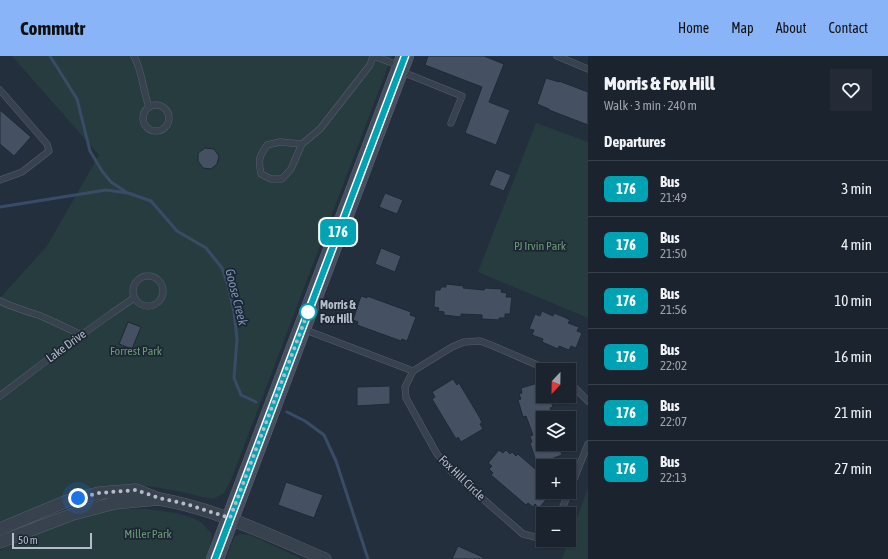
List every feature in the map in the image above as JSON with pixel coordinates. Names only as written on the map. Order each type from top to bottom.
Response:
[{"type":"main road","points":[[215,559],[402,65]]},
{"type":"street","points":[[0,529],[67,501],[99,493],[136,490],[230,518],[325,559]]},
{"type":"street","points":[[0,542],[73,514],[115,503],[159,498]]},
{"type":"lane","points":[[134,56],[138,62],[145,98],[149,107]]},
{"type":"lane","points":[[302,144],[280,142],[267,145],[261,154],[259,161],[261,174],[271,179],[282,179],[290,169],[302,144],[320,129],[370,65],[374,56],[402,65],[462,96],[451,123]]},
{"type":"lane","points":[[557,56],[588,69]]},
{"type":"lane","points":[[0,90],[47,144],[50,151],[22,172],[0,180]]},
{"type":"lane","points":[[158,104],[166,108],[169,112],[170,121],[165,129],[157,132],[152,131],[145,126],[143,118],[149,107],[158,104]]},
{"type":"lane","points":[[144,275],[154,276],[161,283],[163,293],[158,302],[153,305],[142,305],[134,298],[132,289],[136,280],[140,277],[144,275]]},
{"type":"lane","name":"Lake Drive","points":[[0,396],[51,357],[134,298]]},
{"type":"lane","points":[[0,301],[40,316],[81,336]]},
{"type":"lane","points":[[302,328],[413,371],[452,347],[464,342],[480,342],[491,345],[536,364]]},
{"type":"lane","name":"Fox Hill Circle","points":[[413,371],[405,387],[406,398],[437,454],[451,471],[523,534],[536,537]]},
{"type":"lane","points":[[576,389],[588,401]]},
{"type":"lane","points":[[563,507],[588,444]]},
{"type":"green space","name":"Forrest Park","points":[[12,56],[392,56],[231,480],[224,493],[213,499],[148,486],[111,487],[0,524],[0,298],[47,246],[99,155]]},
{"type":"green space","name":"PJ Irvin Park","points":[[536,123],[588,142],[588,318],[478,272]]},
{"type":"green space","points":[[588,488],[588,559],[562,559],[566,547],[576,547],[576,521]]},
{"type":"green space","name":"Miller Park","points":[[116,509],[148,509],[176,513],[193,518],[202,523],[212,534],[210,547],[205,559],[0,559],[0,551],[4,548],[66,521],[93,513]]},
{"type":"green space","points":[[240,534],[250,535],[302,559],[226,559],[234,537]]},
{"type":"building","points":[[428,56],[484,56],[504,64],[489,102],[510,110],[496,145],[465,133],[482,87],[425,65]]},
{"type":"building","points":[[546,78],[559,81],[588,92],[588,125],[537,104]]},
{"type":"building","points":[[0,110],[31,137],[14,156],[0,144]]},
{"type":"building","points":[[205,148],[214,149],[219,156],[217,164],[211,169],[203,168],[198,161],[198,153]]},
{"type":"building","points":[[496,169],[511,175],[504,191],[489,185]]},
{"type":"building","points":[[385,193],[403,200],[397,214],[379,207]]},
{"type":"building","points":[[381,248],[401,256],[395,272],[375,264]]},
{"type":"building","points":[[446,284],[464,286],[463,288],[484,290],[485,288],[502,289],[501,292],[507,293],[506,297],[512,297],[510,314],[505,314],[505,318],[499,318],[499,320],[482,319],[482,315],[461,314],[461,317],[444,315],[444,312],[438,311],[439,308],[434,307],[435,290],[440,290],[441,287],[446,287]]},
{"type":"building","points":[[361,296],[367,298],[367,296],[411,312],[410,315],[416,317],[407,341],[402,339],[401,341],[357,325],[358,322],[353,320]]},
{"type":"building","points":[[542,311],[553,316],[554,313],[564,317],[570,320],[568,323],[579,327],[577,331],[582,333],[576,348],[571,346],[569,350],[559,346],[558,349],[542,342],[543,339],[532,335],[534,330],[529,329],[535,314],[540,316]]},
{"type":"building","points":[[128,322],[141,327],[132,349],[119,344]]},
{"type":"building","points":[[453,379],[457,385],[459,383],[480,418],[482,423],[480,424],[483,429],[461,442],[458,437],[456,439],[432,399],[435,397],[432,392]]},
{"type":"building","points":[[536,384],[536,403],[552,403],[553,407],[550,408],[551,411],[536,411],[536,451],[561,451],[562,455],[551,459],[536,459],[536,461],[530,443],[532,442],[530,436],[533,435],[526,416],[523,417],[518,400],[521,399],[519,394],[522,393],[521,388]]},
{"type":"building","points":[[390,386],[390,404],[357,406],[357,387]]},
{"type":"building","points":[[499,450],[503,453],[506,450],[510,454],[512,452],[516,456],[518,454],[536,470],[536,499],[547,499],[540,507],[535,504],[533,507],[528,503],[526,505],[491,475],[493,473],[489,469],[492,466],[488,463]]},
{"type":"building","points":[[286,482],[323,495],[314,518],[278,505]]},
{"type":"building","points":[[458,546],[487,559],[452,559]]},
{"type":"waterway","points":[[50,56],[77,99],[90,151],[102,171],[111,182],[126,192]]},
{"type":"waterway","name":"Goose Creek","points":[[0,207],[106,190],[128,193],[151,201],[177,231],[206,248],[222,268],[228,285],[234,312],[237,339],[234,378],[241,395],[256,402]]},
{"type":"waterway","name":"Goose Creek","points":[[287,412],[305,421],[324,435],[336,461],[368,559]]},
{"type":"bus line","name":"176","points":[[215,559],[405,56]]},
{"type":"place","name":"Morris & Fox Hill","points":[[308,312]]},
{"type":"route","points":[[78,498],[99,493],[136,490],[230,518],[308,312]]}]
